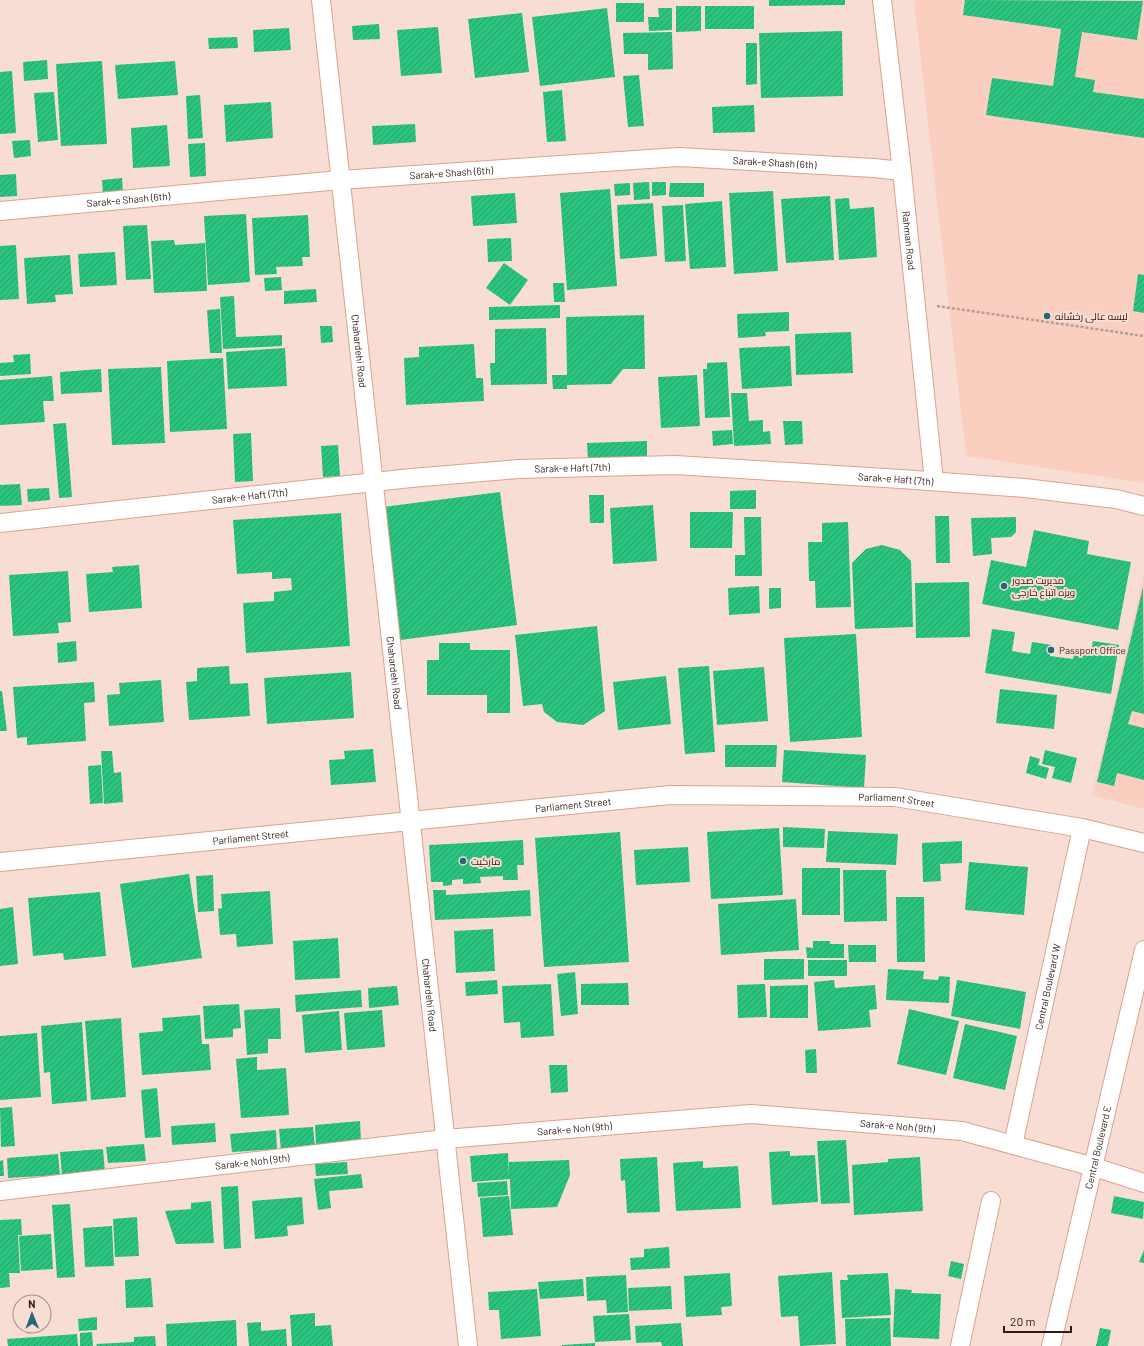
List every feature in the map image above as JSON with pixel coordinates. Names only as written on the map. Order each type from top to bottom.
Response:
[{"type":"street","name":"Chahardehi Road","points":[[321,0],[468,1346]]},
{"type":"street","name":"Rahman Road","points":[[882,0],[902,171],[934,481]]},
{"type":"street","name":"Sarak-e Shash (6th)","points":[[0,211],[340,180],[679,157],[874,168],[902,171]]},
{"type":"street","name":"Sarak-e Haft (7th)","points":[[0,523],[373,481],[518,469],[675,466],[934,481],[1025,488],[1116,499],[1144,506]]},
{"type":"street","name":"Parliament Street","points":[[0,862],[670,795],[895,797],[1082,828],[1144,843]]},
{"type":"street","name":"Central Boulevard W","points":[[1013,1145],[1082,828]]},
{"type":"street","name":"Central Boulevard E","points":[[1051,1346],[1144,950]]},
{"type":"street","name":"Sarak-e Noh (9th)","points":[[0,1191],[445,1139],[751,1114],[962,1131],[1094,1167],[1144,1183]]},
{"type":"street","points":[[960,1346],[991,1201]]},
{"type":"path","points":[[916,303],[1144,336]]},
{"type":"shaded area","name":"لیسه عالی رخشانه","points":[[914,0],[1144,0],[1144,483],[966,456]]},
{"type":"shaded area","points":[[1144,574],[1144,809],[1092,795]]},
{"type":"building","points":[[769,0],[845,0],[845,5],[769,6]]},
{"type":"building","points":[[965,0],[1143,1],[1137,40],[1082,32],[1075,77],[1095,80],[1093,92],[1144,99],[1144,138],[986,115],[992,78],[1053,86],[1061,29],[963,15]]},
{"type":"building","points":[[616,3],[644,3],[644,22],[616,22]]},
{"type":"building","points":[[676,6],[701,6],[701,31],[676,32]]},
{"type":"building","points":[[705,6],[754,6],[754,29],[705,29]]},
{"type":"building","points":[[607,8],[615,77],[540,86],[532,17]]},
{"type":"building","points":[[658,8],[672,8],[672,30],[649,31],[648,17],[659,17]]},
{"type":"building","points":[[522,13],[529,72],[475,78],[468,19]]},
{"type":"building","points":[[379,24],[380,39],[353,40],[352,26]]},
{"type":"building","points":[[438,27],[442,73],[401,76],[397,30]]},
{"type":"building","points":[[289,28],[291,50],[254,52],[253,30]]},
{"type":"building","points":[[842,31],[843,96],[761,98],[759,33]]},
{"type":"building","points":[[672,32],[673,69],[648,70],[648,54],[624,54],[623,33]]},
{"type":"building","points":[[237,37],[238,48],[209,49],[208,38]]},
{"type":"building","points":[[746,43],[757,43],[757,84],[746,85]]},
{"type":"building","points":[[47,60],[48,79],[24,81],[23,62]]},
{"type":"building","points":[[102,61],[107,144],[61,146],[56,64]]},
{"type":"building","points":[[175,61],[178,95],[118,99],[115,65]]},
{"type":"building","points":[[12,71],[16,133],[0,134],[0,72]]},
{"type":"building","points":[[639,75],[644,126],[628,127],[623,76]]},
{"type":"building","points":[[562,90],[566,141],[547,142],[543,92]]},
{"type":"building","points":[[54,92],[58,140],[38,142],[34,93]]},
{"type":"building","points":[[200,95],[203,138],[188,139],[186,96]]},
{"type":"building","points":[[271,102],[273,138],[226,142],[224,105]]},
{"type":"building","points":[[754,105],[755,132],[713,133],[712,107]]},
{"type":"building","points":[[415,124],[416,142],[373,145],[372,126]]},
{"type":"building","points":[[167,125],[170,166],[133,168],[131,128]]},
{"type":"building","points":[[30,140],[31,156],[14,158],[12,141]]},
{"type":"building","points":[[205,143],[206,176],[190,177],[188,144]]},
{"type":"building","points":[[16,174],[17,196],[0,197],[0,175]]},
{"type":"building","points":[[122,178],[123,192],[103,194],[102,180]]},
{"type":"building","points":[[649,182],[650,199],[634,200],[633,183]]},
{"type":"building","points":[[652,182],[666,182],[666,195],[652,196]]},
{"type":"building","points":[[630,183],[630,195],[615,196],[614,184]]},
{"type":"building","points":[[670,183],[704,183],[704,197],[669,197]]},
{"type":"building","points":[[610,189],[617,286],[567,290],[560,193]]},
{"type":"building","points":[[773,191],[778,271],[734,274],[729,193]]},
{"type":"building","points":[[515,193],[517,223],[473,226],[471,196]]},
{"type":"building","points":[[830,196],[834,260],[786,263],[781,199]]},
{"type":"building","points":[[849,198],[850,209],[874,207],[877,257],[839,260],[835,199]]},
{"type":"building","points":[[722,201],[726,267],[690,269],[685,204]]},
{"type":"building","points":[[653,203],[657,256],[620,259],[617,205]]},
{"type":"building","points":[[683,205],[686,261],[665,262],[662,206]]},
{"type":"building","points":[[246,214],[250,282],[208,285],[204,216]]},
{"type":"building","points":[[308,215],[310,257],[302,257],[303,266],[276,267],[277,274],[255,275],[252,218]]},
{"type":"building","points":[[147,225],[151,279],[126,280],[123,226]]},
{"type":"building","points":[[511,238],[512,261],[488,262],[487,239]]},
{"type":"building","points":[[174,240],[175,245],[205,243],[207,291],[154,293],[151,241]]},
{"type":"building","points":[[16,245],[19,299],[0,300],[0,246]]},
{"type":"building","points":[[115,252],[117,285],[80,287],[78,254]]},
{"type":"building","points":[[70,255],[73,294],[55,295],[56,302],[27,304],[24,258]]},
{"type":"building","points":[[504,263],[528,280],[510,305],[486,288]]},
{"type":"building","points":[[1138,274],[1144,275],[1144,313],[1133,311]]},
{"type":"building","points":[[281,277],[282,290],[265,291],[264,278]]},
{"type":"building","points":[[553,283],[564,283],[565,302],[554,302]]},
{"type":"building","points":[[316,289],[317,302],[284,304],[284,291]]},
{"type":"building","points":[[234,296],[236,337],[282,335],[282,346],[223,349],[220,297]]},
{"type":"building","points":[[560,305],[560,318],[489,320],[489,307]]},
{"type":"building","points":[[220,309],[222,353],[210,353],[207,310]]},
{"type":"building","points":[[789,312],[789,331],[765,332],[766,336],[738,338],[737,314]]},
{"type":"building","points":[[644,315],[645,369],[623,369],[611,384],[567,385],[567,389],[553,389],[552,375],[567,375],[566,317]]},
{"type":"building","points":[[320,326],[332,326],[333,342],[321,343]]},
{"type":"building","points":[[546,328],[547,384],[491,385],[490,363],[495,363],[495,329]]},
{"type":"building","points":[[851,332],[853,373],[796,375],[795,334]]},
{"type":"building","points":[[474,344],[476,378],[483,378],[484,401],[406,405],[404,358],[419,357],[419,347]]},
{"type":"building","points":[[790,346],[792,386],[742,389],[739,348]]},
{"type":"building","points":[[285,348],[287,386],[228,389],[226,352]]},
{"type":"building","points":[[30,354],[31,374],[0,376],[0,363],[14,362],[13,355]]},
{"type":"building","points":[[223,358],[227,429],[170,432],[167,361]]},
{"type":"building","points":[[727,362],[730,417],[705,418],[703,369],[707,369],[707,363]]},
{"type":"building","points":[[161,367],[165,443],[112,445],[108,369]]},
{"type":"building","points":[[101,369],[102,392],[61,394],[60,372]]},
{"type":"building","points":[[697,375],[700,426],[661,428],[658,377]]},
{"type":"building","points":[[52,376],[54,401],[43,401],[45,422],[0,425],[0,380]]},
{"type":"building","points":[[731,393],[747,393],[749,421],[763,420],[763,432],[770,431],[771,444],[734,446]]},
{"type":"building","points":[[783,421],[802,421],[803,444],[785,445]]},
{"type":"building","points":[[66,423],[72,497],[59,498],[53,424]]},
{"type":"building","points":[[732,430],[733,444],[713,446],[712,431]]},
{"type":"building","points":[[251,433],[253,481],[235,482],[233,434]]},
{"type":"building","points":[[647,441],[647,458],[588,460],[587,443]]},
{"type":"building","points":[[338,445],[340,476],[323,477],[321,446]]},
{"type":"building","points":[[20,484],[22,505],[0,506],[0,485]]},
{"type":"building","points":[[49,488],[50,500],[28,502],[27,489]]},
{"type":"building","points":[[756,490],[756,509],[730,509],[730,491]]},
{"type":"building","points":[[500,492],[517,625],[400,640],[383,507]]},
{"type":"building","points":[[589,495],[604,495],[604,523],[590,523]]},
{"type":"building","points":[[653,505],[657,561],[613,564],[610,508]]},
{"type":"building","points":[[690,512],[733,512],[732,548],[690,548]]},
{"type":"building","points":[[341,513],[350,646],[246,653],[243,603],[274,601],[274,592],[292,590],[291,578],[272,579],[272,572],[237,574],[233,520]]},
{"type":"building","points":[[935,516],[949,516],[950,563],[936,563]]},
{"type":"building","points":[[744,517],[761,517],[762,576],[735,576],[735,555],[745,555]]},
{"type":"building","points":[[1016,517],[1016,532],[1011,537],[991,538],[992,554],[973,556],[971,518]]},
{"type":"building","points":[[848,522],[851,607],[816,608],[815,581],[809,581],[808,542],[822,542],[822,523]]},
{"type":"building","points":[[1034,530],[1089,541],[1087,554],[1131,562],[1118,630],[982,604],[991,560],[1026,567]]},
{"type":"building","points":[[882,545],[900,550],[911,561],[913,627],[855,629],[852,563],[866,549]]},
{"type":"building","points":[[139,565],[142,608],[89,612],[86,574],[113,572],[112,567]]},
{"type":"building","points":[[68,571],[71,622],[58,623],[59,633],[13,636],[9,575]]},
{"type":"building","points":[[969,582],[970,637],[916,638],[915,583]]},
{"type":"building","points":[[759,586],[760,613],[729,615],[728,588]]},
{"type":"building","points":[[1143,587],[1144,714],[1132,711],[1128,724],[1144,728],[1144,780],[1117,773],[1114,786],[1097,782]]},
{"type":"building","points":[[769,588],[781,588],[781,608],[769,609]]},
{"type":"building","points":[[597,626],[605,711],[583,725],[557,722],[544,712],[542,704],[523,706],[515,635]]},
{"type":"building","points":[[992,629],[1015,632],[1012,651],[1030,654],[1032,642],[1052,645],[1050,656],[1073,659],[1075,649],[1091,652],[1093,641],[1119,645],[1111,694],[985,673]]},
{"type":"building","points":[[856,634],[862,737],[790,742],[784,638]]},
{"type":"building","points":[[76,641],[77,661],[58,663],[57,643]]},
{"type":"building","points":[[439,643],[470,643],[470,650],[510,650],[510,713],[487,713],[487,695],[427,695],[427,660],[439,660]]},
{"type":"building","points":[[229,666],[230,684],[248,683],[250,716],[189,720],[186,682],[197,681],[197,668]]},
{"type":"building","points":[[709,666],[715,752],[685,754],[678,668]]},
{"type":"building","points":[[764,667],[768,721],[717,725],[713,671]]},
{"type":"building","points":[[351,672],[354,718],[267,724],[264,678]]},
{"type":"building","points":[[666,676],[671,724],[618,730],[613,682]]},
{"type":"building","points":[[161,680],[164,722],[109,726],[107,695],[120,694],[119,683]]},
{"type":"building","points":[[94,682],[95,702],[84,703],[86,741],[27,745],[27,737],[17,738],[13,687]]},
{"type":"building","points":[[1000,689],[1057,695],[1054,729],[996,723]]},
{"type":"building","points":[[0,691],[2,691],[7,731],[0,731]]},
{"type":"building","points":[[725,745],[777,745],[776,767],[725,767]]},
{"type":"building","points":[[373,749],[376,782],[331,785],[329,760],[345,759],[344,751]]},
{"type":"building","points":[[784,750],[866,755],[864,788],[782,782]]},
{"type":"building","points":[[1045,750],[1077,758],[1071,783],[1052,778],[1055,767],[1042,764]]},
{"type":"building","points":[[101,751],[112,751],[114,773],[121,772],[123,802],[104,804]]},
{"type":"building","points":[[1030,756],[1040,759],[1038,765],[1049,768],[1046,779],[1026,773]]},
{"type":"building","points":[[101,765],[103,803],[90,804],[88,766]]},
{"type":"building","points":[[783,827],[825,829],[824,848],[783,847]]},
{"type":"building","points":[[779,828],[783,895],[711,899],[707,832]]},
{"type":"building","points":[[828,831],[898,834],[896,865],[826,862]]},
{"type":"building","points":[[620,832],[629,962],[544,967],[535,838]]},
{"type":"building","points":[[523,840],[524,865],[517,865],[518,880],[503,880],[503,876],[480,877],[481,883],[463,884],[463,879],[452,880],[452,885],[443,886],[443,882],[431,882],[429,845]]},
{"type":"building","points":[[962,841],[962,863],[940,864],[941,881],[923,882],[922,843]]},
{"type":"building","points":[[688,847],[690,882],[636,885],[634,850]]},
{"type":"building","points":[[969,862],[1028,867],[1024,915],[965,910]]},
{"type":"building","points":[[802,868],[840,868],[840,915],[802,915]]},
{"type":"building","points":[[843,870],[886,870],[887,921],[844,922]]},
{"type":"building","points":[[189,874],[202,958],[132,968],[120,884]]},
{"type":"building","points":[[213,875],[214,911],[198,912],[196,876]]},
{"type":"building","points":[[433,890],[446,890],[446,895],[530,890],[531,916],[435,920]]},
{"type":"building","points":[[270,891],[273,944],[237,947],[236,934],[220,935],[218,909],[222,908],[221,894]]},
{"type":"building","points":[[100,892],[106,956],[64,960],[63,953],[33,956],[28,898]]},
{"type":"building","points":[[896,897],[924,897],[925,962],[897,962]]},
{"type":"building","points":[[796,899],[799,950],[721,955],[718,904]]},
{"type":"building","points":[[13,907],[18,964],[0,966],[0,909]]},
{"type":"building","points":[[493,929],[495,971],[456,973],[454,931]]},
{"type":"building","points":[[338,938],[340,978],[295,980],[293,941]]},
{"type":"building","points":[[813,941],[830,941],[830,944],[844,944],[844,958],[807,958],[806,947],[813,948]]},
{"type":"building","points":[[848,945],[876,945],[876,962],[849,962]]},
{"type":"building","points":[[764,959],[804,959],[804,979],[764,980]]},
{"type":"building","points":[[808,960],[847,960],[847,976],[808,976]]},
{"type":"building","points":[[888,969],[924,971],[923,979],[938,980],[939,976],[950,977],[949,1003],[886,1000]]},
{"type":"building","points":[[575,972],[578,1014],[561,1016],[557,974]]},
{"type":"building","points":[[497,980],[498,994],[466,996],[465,982]]},
{"type":"building","points":[[834,980],[835,988],[875,985],[877,1009],[869,1010],[871,1027],[818,1031],[814,982]]},
{"type":"building","points":[[957,980],[1026,992],[1020,1029],[951,1016]]},
{"type":"building","points":[[628,983],[629,1005],[581,1005],[581,984]]},
{"type":"building","points":[[551,984],[554,1036],[521,1038],[520,1022],[504,1023],[502,986]]},
{"type":"building","points":[[765,984],[767,1017],[738,1018],[737,985]]},
{"type":"building","points":[[808,985],[808,1018],[770,1018],[770,986]]},
{"type":"building","points":[[397,986],[399,1005],[369,1008],[368,988]]},
{"type":"building","points":[[361,990],[362,1007],[296,1012],[295,995]]},
{"type":"building","points":[[239,1004],[241,1028],[233,1029],[233,1037],[205,1039],[203,1006]]},
{"type":"building","points":[[280,1008],[281,1039],[268,1039],[268,1053],[247,1055],[244,1010]]},
{"type":"building","points":[[909,1009],[959,1021],[946,1075],[897,1064]]},
{"type":"building","points":[[382,1010],[385,1047],[347,1050],[344,1013]]},
{"type":"building","points":[[339,1011],[342,1050],[305,1053],[302,1015]]},
{"type":"building","points":[[200,1015],[202,1044],[209,1044],[211,1070],[142,1075],[139,1033],[163,1031],[162,1018]]},
{"type":"building","points":[[121,1018],[126,1097],[91,1100],[85,1021]]},
{"type":"building","points":[[82,1022],[87,1101],[52,1104],[50,1072],[44,1073],[41,1026]]},
{"type":"building","points":[[965,1024],[1017,1036],[1005,1090],[953,1078]]},
{"type":"building","points":[[37,1033],[41,1097],[0,1100],[0,1036]]},
{"type":"building","points":[[816,1049],[817,1073],[806,1073],[805,1050]]},
{"type":"building","points":[[257,1057],[257,1070],[286,1068],[289,1115],[241,1118],[236,1059]]},
{"type":"building","points":[[549,1065],[567,1065],[568,1092],[551,1093]]},
{"type":"building","points":[[157,1088],[161,1137],[145,1138],[141,1090]]},
{"type":"building","points":[[12,1107],[15,1146],[1,1147],[0,1108]]},
{"type":"building","points":[[360,1121],[361,1142],[316,1145],[315,1125]]},
{"type":"building","points":[[215,1123],[216,1142],[172,1145],[171,1126]]},
{"type":"building","points":[[313,1127],[315,1147],[281,1150],[279,1129]]},
{"type":"building","points":[[276,1130],[277,1149],[232,1152],[230,1134]]},
{"type":"building","points":[[846,1140],[850,1203],[821,1204],[817,1141]]},
{"type":"building","points":[[144,1144],[146,1161],[108,1163],[106,1147]]},
{"type":"building","points":[[103,1149],[105,1173],[62,1176],[60,1152]]},
{"type":"building","points":[[790,1151],[790,1156],[815,1155],[818,1202],[772,1205],[769,1152]]},
{"type":"building","points":[[508,1153],[509,1176],[509,1162],[569,1160],[570,1175],[557,1207],[511,1209],[510,1179],[472,1182],[470,1156]]},
{"type":"building","points":[[58,1154],[60,1175],[8,1178],[7,1158]]},
{"type":"building","points":[[657,1157],[660,1212],[627,1213],[625,1180],[621,1181],[620,1159]]},
{"type":"building","points":[[920,1157],[923,1211],[854,1215],[852,1165],[888,1162],[888,1159]]},
{"type":"building","points":[[3,1160],[4,1176],[0,1176],[0,1161]]},
{"type":"building","points":[[703,1161],[703,1168],[738,1166],[741,1208],[676,1211],[673,1163]]},
{"type":"building","points":[[347,1162],[348,1174],[316,1176],[315,1164]]},
{"type":"building","points":[[361,1174],[363,1188],[329,1191],[331,1208],[318,1210],[314,1179]]},
{"type":"building","points":[[507,1181],[508,1195],[478,1197],[477,1183]]},
{"type":"building","points":[[238,1186],[241,1248],[224,1249],[221,1187]]},
{"type":"building","points":[[509,1196],[513,1235],[483,1237],[480,1198]]},
{"type":"building","points":[[1114,1196],[1144,1202],[1143,1219],[1111,1213]]},
{"type":"building","points":[[302,1197],[304,1224],[287,1226],[288,1236],[255,1239],[252,1201]]},
{"type":"building","points":[[211,1201],[214,1243],[176,1244],[165,1211],[191,1209],[191,1203]]},
{"type":"building","points":[[70,1204],[75,1277],[57,1278],[52,1205]]},
{"type":"building","points":[[137,1217],[139,1256],[115,1257],[113,1219]]},
{"type":"building","points":[[21,1219],[22,1235],[18,1235],[20,1273],[9,1273],[10,1287],[0,1288],[0,1220]]},
{"type":"building","points":[[112,1226],[114,1266],[85,1267],[83,1228]]},
{"type":"building","points":[[51,1234],[53,1269],[21,1271],[19,1236]]},
{"type":"building","points":[[669,1247],[670,1268],[631,1270],[630,1258],[644,1257],[644,1249]]},
{"type":"building","points":[[1144,1250],[1144,1263],[1139,1262]]},
{"type":"building","points":[[951,1261],[964,1264],[961,1279],[948,1276]]},
{"type":"building","points":[[832,1272],[836,1344],[800,1346],[798,1316],[781,1317],[778,1276]]},
{"type":"building","points":[[730,1273],[732,1306],[721,1307],[722,1315],[686,1317],[684,1276]]},
{"type":"building","points":[[888,1273],[891,1315],[842,1318],[840,1280],[848,1280],[847,1275]]},
{"type":"building","points":[[626,1275],[628,1312],[607,1313],[606,1300],[587,1301],[586,1277]]},
{"type":"building","points":[[151,1278],[153,1307],[126,1308],[125,1280]]},
{"type":"building","points":[[583,1279],[584,1296],[540,1299],[538,1282]]},
{"type":"building","points":[[671,1286],[672,1309],[629,1311],[628,1288]]},
{"type":"building","points":[[537,1289],[541,1336],[501,1339],[499,1310],[489,1310],[488,1292]]},
{"type":"building","points":[[895,1289],[912,1290],[911,1293],[941,1294],[939,1339],[893,1337]]},
{"type":"building","points":[[315,1313],[315,1326],[331,1325],[333,1346],[292,1346],[290,1315]]},
{"type":"building","points":[[629,1314],[631,1340],[595,1342],[593,1316]]},
{"type":"building","points":[[97,1317],[97,1330],[79,1331],[78,1319]]},
{"type":"building","points":[[890,1318],[891,1346],[846,1346],[845,1319]]},
{"type":"building","points":[[236,1320],[237,1346],[167,1346],[166,1324]]},
{"type":"building","points":[[261,1322],[261,1331],[286,1329],[287,1346],[249,1346],[247,1323]]},
{"type":"building","points":[[681,1323],[683,1346],[662,1346],[661,1342],[636,1343],[635,1326]]},
{"type":"building","points":[[1100,1328],[1111,1330],[1108,1346],[1096,1346]]},
{"type":"building","points":[[92,1332],[93,1346],[80,1346],[80,1333]]},
{"type":"building","points":[[77,1334],[78,1346],[8,1346],[7,1339]]},
{"type":"building","points":[[155,1336],[156,1346],[97,1346],[96,1344],[134,1342],[134,1337]]},
{"type":"building","points":[[595,1343],[595,1346],[562,1346],[562,1345]]},
{"type":"place","name":"لیسه عالی رخشانه","points":[[1047,316]]},
{"type":"place","name":"مدیریت صدور ویزه اتباع خارجی","points":[[1004,586]]},
{"type":"place","name":"Passport Office","points":[[1051,650]]},
{"type":"place","name":"مارکیت","points":[[463,861]]}]
